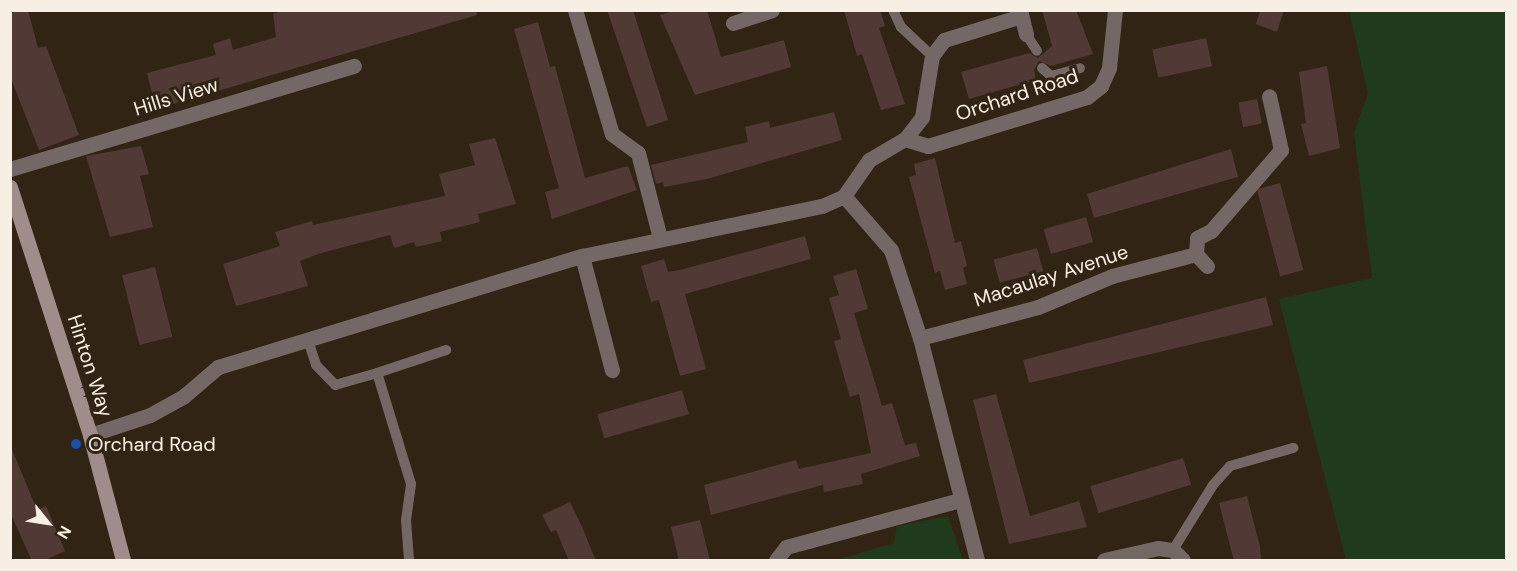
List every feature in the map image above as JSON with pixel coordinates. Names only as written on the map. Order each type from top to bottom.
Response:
[{"type":"street","points":[[575,10],[612,134],[638,153],[660,238]]},
{"type":"street","points":[[733,23],[755,13],[772,10]]},
{"type":"street","name":"Orchard Road","points":[[905,139],[928,146],[1087,98],[1101,86],[1109,68],[1115,10]]},
{"type":"street","points":[[90,435],[150,415],[184,396],[218,367],[582,256],[822,206],[844,196],[870,160],[905,139],[922,117],[928,100],[932,56],[944,40],[1021,13],[1026,34]]},
{"type":"street","name":"Hills View","points":[[10,169],[354,66]]},
{"type":"street","points":[[1207,266],[1196,254],[1197,238],[1211,231],[1281,150],[1269,96]]},
{"type":"street","name":"Hinton Way","points":[[10,187],[90,435],[123,561]]},
{"type":"street","points":[[844,196],[891,250],[920,338],[977,561]]},
{"type":"street","name":"Macaulay Avenue","points":[[920,338],[1038,307],[1112,276],[1196,254]]},
{"type":"street","points":[[582,256],[612,370]]},
{"type":"street","points":[[776,561],[786,547],[960,500]]},
{"type":"street","points":[[1104,561],[1158,548],[1178,556]]},
{"type":"lane","points":[[893,10],[901,27],[932,56]]},
{"type":"lane","points":[[1026,34],[1037,51]]},
{"type":"lane","points":[[1042,68],[1051,76],[1080,68]]},
{"type":"lane","points":[[308,340],[316,365],[335,386],[446,350]]},
{"type":"lane","points":[[377,373],[411,484],[406,520],[409,561]]},
{"type":"lane","points":[[1178,556],[1213,484],[1230,466],[1293,447]]},
{"type":"green space","points":[[1349,11],[1506,11],[1506,560],[1346,560],[1279,299],[1372,278],[1354,133],[1368,93]]},
{"type":"green space","points":[[948,516],[963,560],[837,560],[894,543],[897,526]]},
{"type":"building","points":[[10,10],[28,10],[38,48],[46,46],[79,135],[39,150],[10,76]]},
{"type":"building","points":[[285,10],[476,10],[477,15],[156,109],[147,73],[216,55],[213,44],[230,38],[233,50],[276,37],[273,14]]},
{"type":"building","points":[[607,10],[633,10],[668,120],[647,127]]},
{"type":"building","points":[[678,10],[707,10],[721,57],[784,40],[791,67],[695,95],[660,15]]},
{"type":"building","points":[[844,10],[880,10],[885,26],[879,28],[905,104],[881,110],[862,54],[857,56]]},
{"type":"building","points":[[1042,10],[1076,10],[1093,54],[1051,66],[1039,61],[1034,70],[1036,80],[969,99],[961,72],[1029,53],[1038,58],[1052,46]]},
{"type":"building","points":[[1260,10],[1284,10],[1277,32],[1256,24]]},
{"type":"building","points":[[538,22],[550,67],[555,66],[585,178],[628,166],[637,190],[552,219],[545,192],[559,188],[514,29]]},
{"type":"building","points":[[1206,38],[1212,66],[1158,78],[1152,49]]},
{"type":"building","points":[[1327,66],[1340,148],[1309,156],[1301,124],[1306,123],[1299,72]]},
{"type":"building","points":[[1257,99],[1262,124],[1243,127],[1238,103]]},
{"type":"building","points":[[834,112],[842,140],[707,179],[664,187],[663,182],[656,184],[651,165],[748,142],[745,127],[769,121],[770,128]]},
{"type":"building","points":[[495,138],[516,204],[478,214],[480,222],[440,232],[442,241],[416,247],[414,242],[394,248],[390,235],[321,253],[300,261],[308,286],[236,306],[223,264],[280,246],[275,232],[312,221],[313,225],[445,196],[439,174],[475,165],[469,144]]},
{"type":"building","points":[[141,146],[149,174],[140,176],[153,227],[110,237],[86,156]]},
{"type":"building","points":[[1231,149],[1238,177],[1094,218],[1087,194]]},
{"type":"building","points":[[935,158],[955,243],[961,241],[967,266],[963,268],[967,284],[945,290],[940,271],[935,273],[909,177],[916,175],[914,164]]},
{"type":"building","points":[[1280,183],[1303,270],[1280,276],[1257,189]]},
{"type":"building","points":[[1086,217],[1093,242],[1051,254],[1044,229]]},
{"type":"building","points":[[805,236],[811,259],[685,294],[706,369],[680,376],[659,300],[651,302],[641,266],[664,259],[668,272],[680,270]]},
{"type":"building","points":[[1037,248],[1043,271],[1000,283],[994,260]]},
{"type":"building","points":[[155,267],[172,337],[139,345],[122,275]]},
{"type":"building","points":[[856,269],[868,309],[854,313],[882,406],[892,403],[905,445],[916,443],[920,456],[861,474],[863,484],[824,492],[823,485],[711,515],[704,485],[796,460],[799,469],[871,453],[859,394],[850,397],[834,341],[841,339],[829,298],[839,295],[833,276]]},
{"type":"building","points":[[1266,297],[1273,325],[1029,383],[1023,360]]},
{"type":"building","points":[[682,390],[689,414],[604,438],[597,414]]},
{"type":"building","points":[[996,394],[1030,516],[1079,501],[1087,527],[1009,544],[973,400]]},
{"type":"building","points":[[11,447],[37,510],[46,506],[65,551],[43,561],[32,561],[10,512]]},
{"type":"building","points":[[1183,458],[1191,485],[1098,513],[1090,486]]},
{"type":"building","points":[[1247,496],[1260,547],[1261,561],[1234,561],[1219,503]]},
{"type":"building","points":[[570,502],[596,561],[569,561],[556,530],[551,532],[542,515]]},
{"type":"building","points":[[700,520],[710,561],[679,561],[671,527]]},
{"type":"place","name":"Orchard Road","points":[[76,444]]}]
